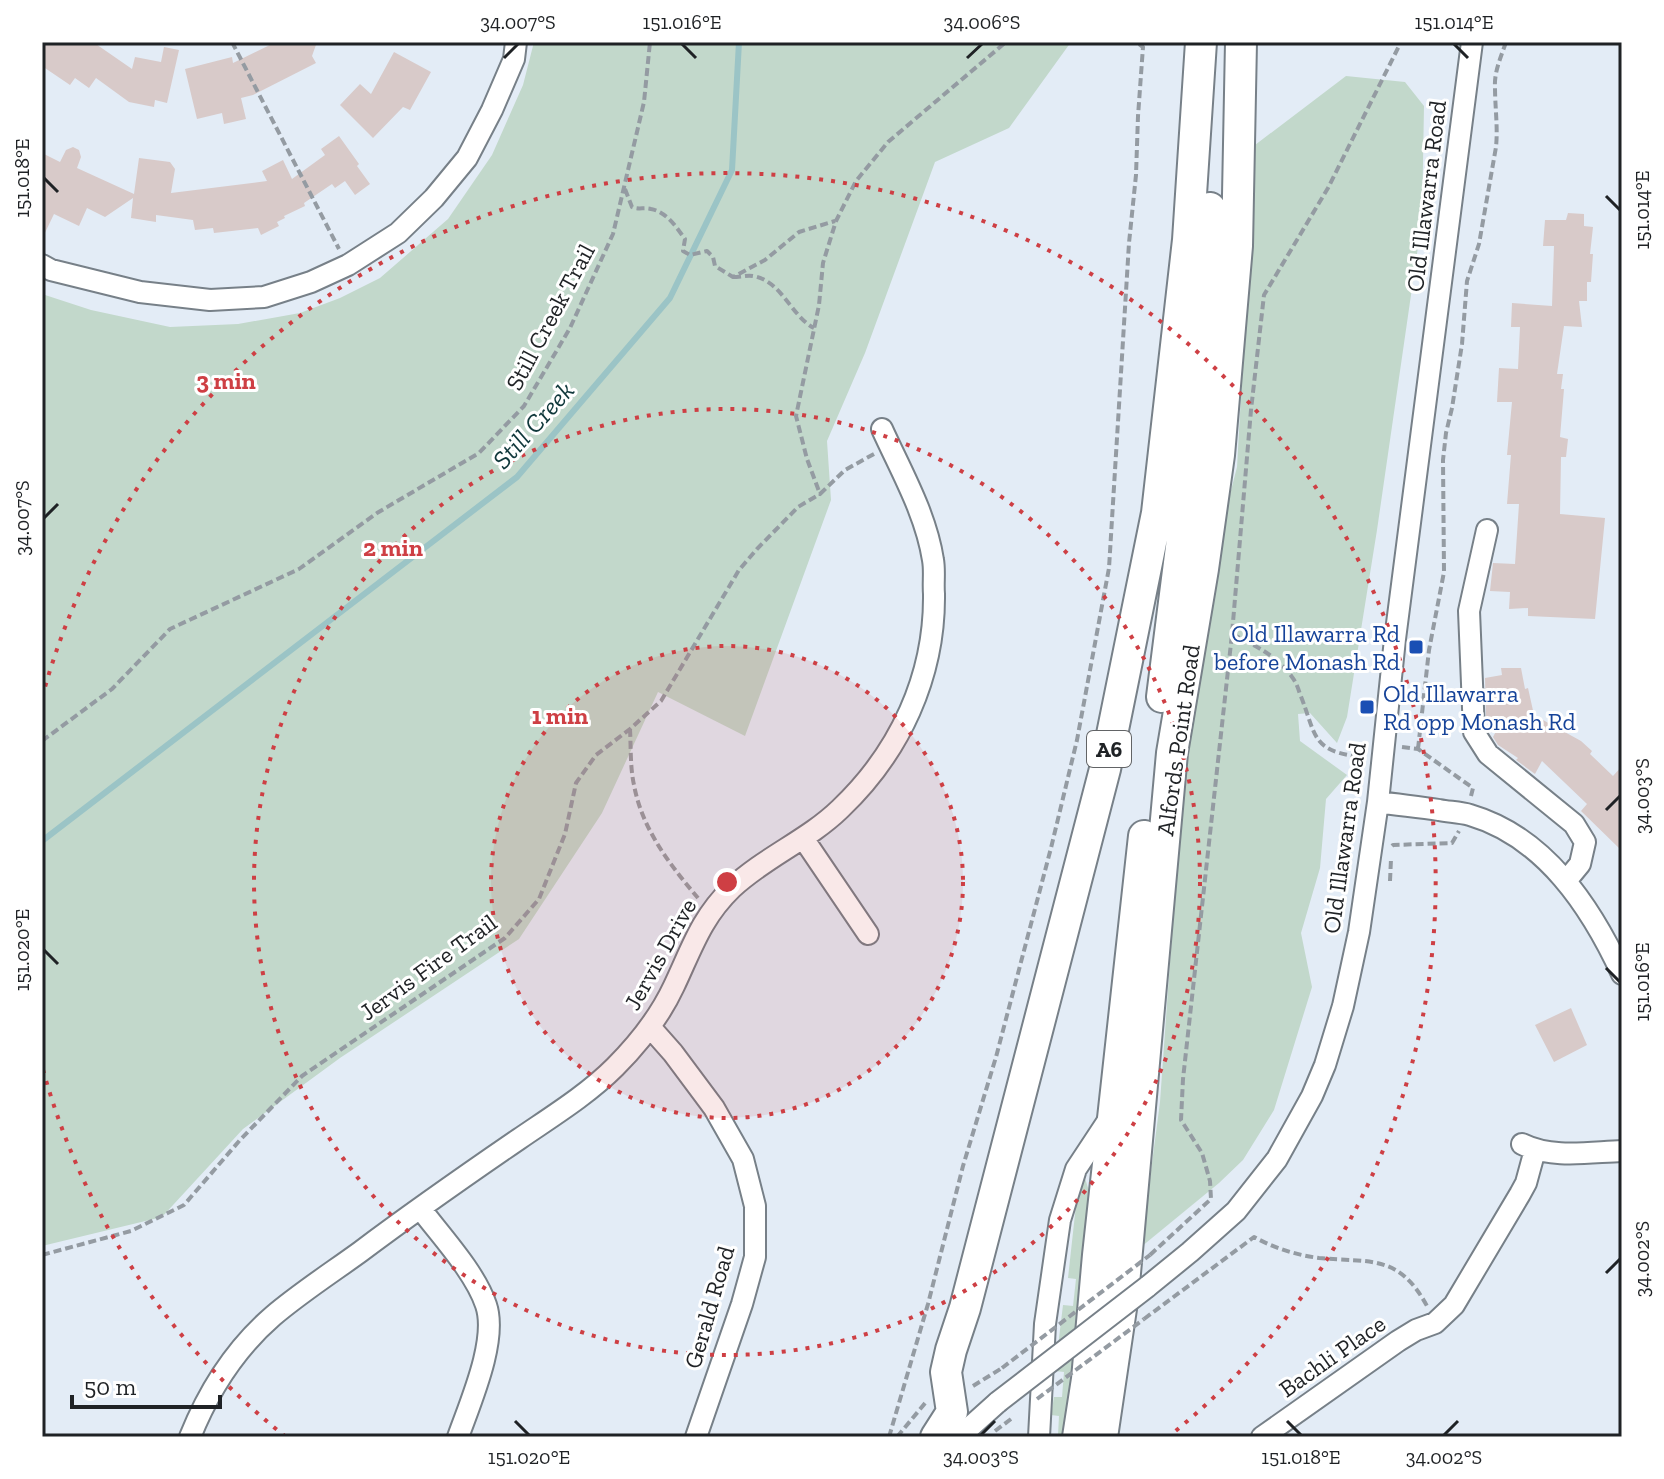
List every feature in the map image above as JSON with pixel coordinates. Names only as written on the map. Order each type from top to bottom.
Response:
[{"type":"highway","name":"A6","points":[[936,1437],[952,1412],[946,1372],[951,1350],[965,1308],[1105,769],[1157,513],[1188,240],[1201,42]]},
{"type":"highway","name":"Alfords Point Road","points":[[1078,1437],[1087,1379],[1136,898],[1196,429],[1218,103],[1217,42]]},
{"type":"highway","name":"Alfords Point Road","points":[[1102,1437],[1123,1295],[1172,753],[1219,455],[1237,246],[1241,42]]},
{"type":"street","points":[[42,265],[51,270],[140,292],[210,300],[264,297],[311,282],[348,265],[398,233],[434,198],[467,158],[514,59],[516,42]]},
{"type":"street","name":"Old Illawarra Road","points":[[959,1437],[998,1402],[1190,1252],[1236,1211],[1277,1159],[1312,1096],[1325,1065],[1343,1006],[1359,932],[1378,802],[1395,639],[1472,42]]},
{"type":"street","name":"Jervis Drive","points":[[190,1437],[217,1383],[273,1316],[420,1208],[573,1102],[614,1068],[650,1027],[710,912],[733,887],[838,812],[867,782],[901,731],[924,674],[934,617],[933,561],[918,508],[882,429]]},
{"type":"street","points":[[1487,530],[1469,611],[1474,732],[1488,754],[1574,824],[1585,842],[1580,864],[1566,881]]},
{"type":"street","points":[[1378,802],[1468,814],[1500,827],[1527,845],[1566,881],[1594,919],[1622,974]]},
{"type":"street","points":[[803,838],[868,934]]},
{"type":"street","name":"Gerald Road","points":[[650,1027],[714,1108],[743,1159],[755,1206],[755,1257],[752,1269],[696,1437]]},
{"type":"street","points":[[1039,1437],[1045,1324],[1060,1220],[1076,1169],[1115,1110]]},
{"type":"street","points":[[1435,1323],[1454,1305],[1526,1183],[1528,1147],[1576,1153],[1622,1151]]},
{"type":"street","points":[[420,1208],[476,1283],[487,1308],[489,1334],[481,1369],[458,1437]]},
{"type":"street","name":"Bachli Place","points":[[1262,1437],[1398,1341],[1435,1323]]},
{"type":"path","points":[[232,42],[348,265]]},
{"type":"path","name":"Still Creek Trail","points":[[42,741],[112,689],[170,629],[299,569],[377,513],[479,453],[524,406],[570,328],[613,234],[644,102],[650,42]]},
{"type":"path","points":[[820,494],[796,416],[819,305],[823,263],[836,221],[856,181],[888,142],[1006,42]]},
{"type":"path","points":[[889,1437],[1051,848],[1101,619],[1109,568],[1136,175],[1143,47],[1136,42]]},
{"type":"path","points":[[967,1387],[976,1386],[1002,1368],[1150,1255],[1211,1199],[1210,1181],[1202,1153],[1181,1120],[1182,1093],[1232,634],[1264,295],[1328,188],[1401,42]]},
{"type":"path","points":[[1418,749],[1429,650],[1444,572],[1443,460],[1446,433],[1462,344],[1467,281],[1479,244],[1496,147],[1494,85],[1506,42]]},
{"type":"path","points":[[624,187],[632,207],[639,210],[650,208],[670,219],[685,239],[683,251],[690,255],[707,251],[713,257],[715,266],[733,277],[753,276],[766,282],[786,298],[801,319],[814,328]]},
{"type":"path","points":[[733,277],[765,260],[799,232],[836,221]]},
{"type":"path","name":"Jervis Fire Trail","points":[[42,1255],[131,1231],[184,1205],[240,1140],[302,1076],[505,938],[539,899],[565,834],[576,783],[596,755],[661,701],[739,570],[757,549],[798,507],[820,494],[845,470],[873,456],[882,429]]},
{"type":"path","points":[[1232,634],[1273,655],[1295,680],[1312,731],[1325,746],[1342,755],[1418,749],[1473,788],[1468,814],[1452,843],[1393,845],[1390,881]]},
{"type":"path","points":[[630,729],[634,786],[651,833],[665,856],[710,912]]},
{"type":"path","points":[[1032,1403],[1254,1237],[1286,1252],[1318,1258],[1371,1261],[1397,1270],[1414,1286],[1435,1323]]},
{"type":"path","points":[[897,1437],[928,1400]]},
{"type":"path","points":[[995,1431],[1020,1412]]},
{"type":"green space","points":[[534,42],[1071,42],[1009,128],[935,162],[865,353],[827,441],[831,500],[745,736],[658,692],[602,813],[519,939],[340,1058],[243,1129],[162,1217],[42,1246],[42,294],[91,310],[170,327],[238,324],[300,313],[380,278],[448,219],[492,155],[523,85]]},
{"type":"green space","points":[[1346,76],[1405,82],[1424,106],[1422,219],[1347,717],[1337,743],[1310,713],[1298,714],[1300,741],[1347,775],[1326,799],[1320,868],[1301,933],[1312,987],[1274,1110],[1243,1160],[1141,1247],[1160,1102],[1184,766],[1216,549],[1237,467],[1255,145]]},
{"type":"green space","points":[[1085,1178],[1092,1201],[1065,1437],[1048,1437],[1048,1434],[1058,1435],[1059,1416],[1051,1415],[1054,1397],[1062,1397],[1064,1372],[1055,1371],[1063,1305],[1073,1306],[1076,1279],[1068,1278],[1077,1196]]},
{"type":"building","points":[[42,42],[93,42],[132,69],[135,57],[161,62],[164,47],[179,50],[167,103],[155,100],[154,107],[129,102],[96,78],[89,88],[75,78],[70,85],[42,66]]},
{"type":"building","points":[[276,42],[317,42],[312,56],[316,63],[241,98],[246,119],[224,124],[222,113],[197,119],[185,69],[232,57],[233,63]]},
{"type":"building","points":[[394,52],[431,72],[410,110],[403,107],[373,138],[340,105],[360,84],[371,94]]},
{"type":"building","points":[[339,136],[370,184],[355,195],[345,181],[335,188],[332,184],[304,203],[305,206],[284,216],[277,222],[279,226],[261,235],[258,228],[214,233],[213,228],[195,230],[193,220],[156,215],[156,222],[131,218],[133,198],[105,217],[87,208],[79,226],[54,214],[42,239],[42,153],[60,162],[66,150],[73,147],[79,150],[81,157],[77,168],[134,194],[139,158],[170,162],[175,169],[171,193],[267,181],[262,171],[283,160],[292,179],[325,155],[321,149]]},
{"type":"building","points":[[1568,213],[1584,214],[1584,226],[1593,227],[1590,254],[1593,254],[1591,282],[1587,282],[1587,301],[1579,301],[1582,327],[1564,326],[1557,374],[1563,374],[1561,389],[1564,389],[1560,437],[1568,439],[1566,457],[1561,457],[1560,514],[1605,518],[1595,619],[1528,616],[1528,608],[1509,609],[1510,592],[1490,591],[1493,563],[1515,564],[1519,504],[1507,504],[1512,402],[1497,402],[1499,368],[1518,369],[1520,327],[1511,327],[1512,303],[1552,306],[1554,246],[1543,246],[1545,220],[1566,220]]},
{"type":"building","points":[[1501,668],[1521,668],[1534,715],[1581,741],[1613,776],[1622,766],[1622,851],[1581,811],[1587,804],[1542,761],[1535,774],[1498,745],[1493,737],[1504,716],[1486,719],[1485,678],[1502,675]]},
{"type":"building","points":[[1571,1008],[1587,1045],[1554,1062],[1535,1025]]},
{"type":"waterway","name":"Still Creek","points":[[42,841],[517,477],[670,298],[732,170],[739,42]]},
{"type":"place","name":"Old Illawarra Rd before Monash Rd","points":[[1416,647]]},
{"type":"place","name":"Old Illawarra Rd opp Monash Rd","points":[[1367,707]]}]
